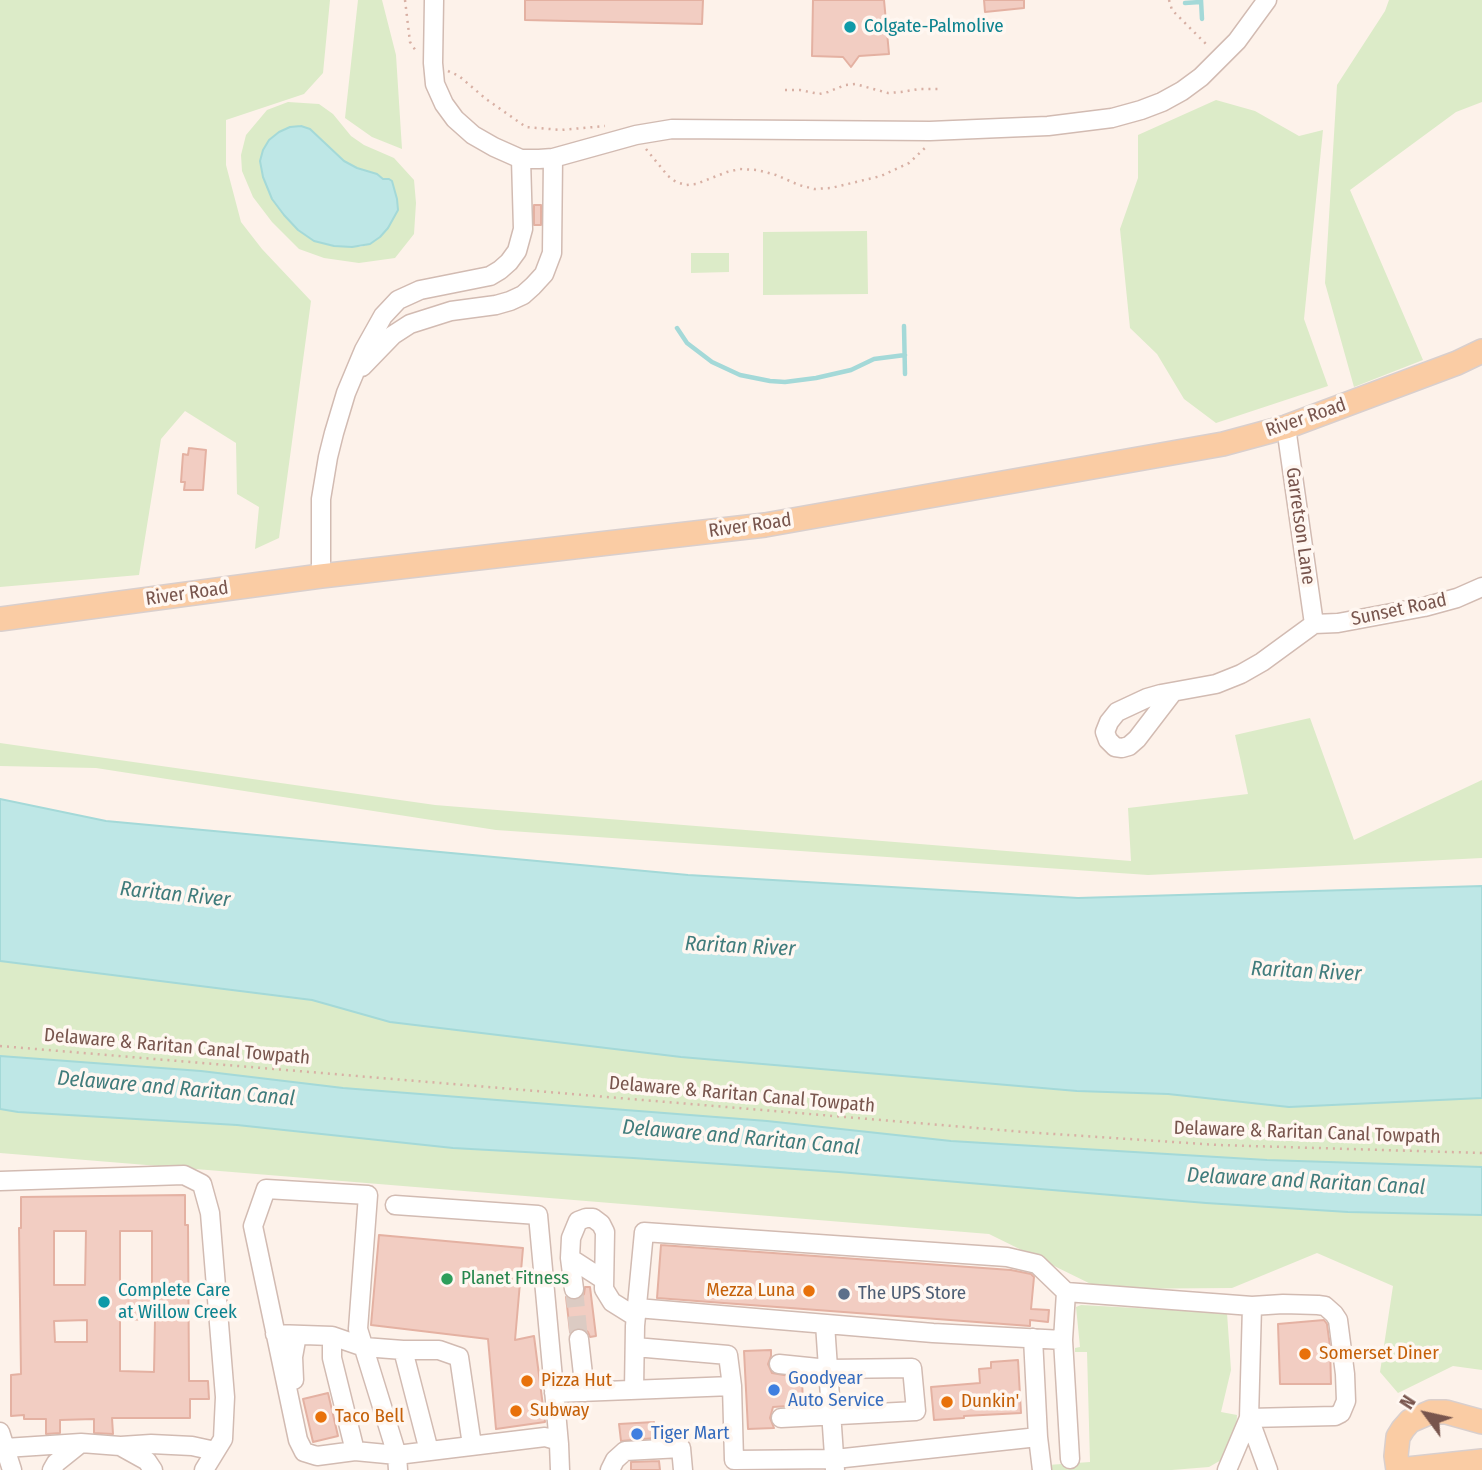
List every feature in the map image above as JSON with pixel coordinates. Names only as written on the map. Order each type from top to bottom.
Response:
[{"type":"main road","name":"River Road","points":[[0,619],[321,576],[765,525],[1223,444],[1286,427],[1457,363],[1482,351]]},
{"type":"main road","points":[[1482,1422],[1446,1412],[1431,1412],[1410,1421],[1403,1429],[1398,1437],[1396,1454],[1398,1470],[1482,1461]]},
{"type":"street","points":[[434,0],[435,84],[444,104],[455,119],[473,135],[521,159],[553,158],[636,135],[672,129],[930,131],[1048,126],[1112,118],[1141,110],[1172,96],[1201,77],[1237,41],[1267,0]]},
{"type":"street","points":[[354,374],[393,335],[410,324],[451,311],[510,301],[534,286],[544,274],[552,253],[553,158]]},
{"type":"street","points":[[321,576],[321,499],[334,433],[346,393],[364,349],[383,316],[398,300],[420,290],[489,276],[509,262],[517,251],[523,229],[521,159]]},
{"type":"street","name":"Garretson Lane","points":[[1286,427],[1314,624]]},
{"type":"street","name":"Sunset Road","points":[[1314,624],[1338,623],[1424,607],[1457,598],[1482,587]]},
{"type":"street","points":[[1173,692],[1216,684],[1241,674],[1314,624]]},
{"type":"street","points":[[0,1181],[184,1175],[202,1185],[210,1213],[225,1397],[223,1439],[204,1470]]},
{"type":"street","points":[[398,1462],[358,1329],[368,1195],[267,1189],[253,1226],[298,1440],[304,1452],[317,1456],[355,1451],[398,1462],[429,1451],[545,1437],[559,1444]]},
{"type":"street","points":[[396,1205],[538,1215],[560,1470]]},
{"type":"street","points":[[574,1289],[570,1258],[571,1238],[578,1221],[593,1218],[601,1224],[605,1232],[604,1289],[611,1303],[637,1312],[1063,1340]]},
{"type":"street","points":[[634,1390],[644,1233],[1007,1257],[1037,1265],[1066,1292],[1252,1306],[1325,1306],[1338,1320],[1346,1401],[1341,1413],[1335,1416],[1249,1418]]},
{"type":"street","points":[[570,1258],[604,1280]]},
{"type":"street","points":[[1066,1292],[1063,1340],[1070,1459]]},
{"type":"street","points":[[1227,1470],[1249,1418],[1252,1306]]},
{"type":"street","points":[[825,1324],[835,1465]]},
{"type":"street","points":[[275,1334],[332,1336],[364,1347],[439,1350],[459,1357],[472,1446]]},
{"type":"street","points":[[297,1335],[292,1357],[294,1389],[317,1456]]},
{"type":"street","points":[[332,1336],[332,1358],[355,1451]]},
{"type":"street","points":[[1032,1338],[1042,1470]]},
{"type":"street","points":[[579,1339],[585,1392]]},
{"type":"street","points":[[635,1347],[728,1355],[732,1386],[734,1460],[835,1465],[1038,1437]]},
{"type":"street","points":[[403,1350],[429,1451]]},
{"type":"street","points":[[779,1364],[828,1369],[912,1368],[916,1411],[781,1418]]},
{"type":"street","points":[[554,1393],[732,1386]]},
{"type":"street","points":[[1036,1402],[1066,1402]]},
{"type":"street","points":[[1249,1418],[1268,1470]]},
{"type":"street","points":[[12,1470],[2,1440],[120,1446],[192,1446],[215,1451]]},
{"type":"street","points":[[52,1470],[56,1463],[81,1443]]},
{"type":"street","points":[[120,1446],[147,1461],[153,1470]]},
{"type":"street","points":[[610,1470],[615,1460],[625,1451],[681,1448],[683,1470]]},
{"type":"path","points":[[1169,0],[1172,10],[1221,59]]},
{"type":"path","points":[[785,90],[819,94],[855,84],[888,93],[938,89]]},
{"type":"path","name":"Delaware & Raritan Canal Towpath","points":[[0,1046],[1024,1132],[1217,1145],[1482,1153]]},
{"type":"green space","points":[[0,0],[330,0],[323,73],[304,94],[226,120],[226,165],[241,222],[262,249],[311,301],[279,538],[255,549],[259,507],[237,494],[236,443],[185,411],[161,439],[139,575],[0,587]]},
{"type":"green space","points":[[358,0],[382,0],[396,55],[402,149],[372,137],[345,118]]},
{"type":"green space","points":[[1389,0],[1482,0],[1482,102],[1456,112],[1350,190],[1423,360],[1354,387],[1325,283],[1337,85],[1385,11]]},
{"type":"green space","points":[[1216,100],[1255,111],[1299,136],[1323,130],[1304,319],[1328,386],[1216,423],[1184,399],[1157,354],[1130,328],[1120,229],[1138,178],[1138,135]]},
{"type":"green space","points":[[288,102],[319,104],[333,114],[351,136],[394,158],[414,180],[414,234],[395,258],[359,263],[324,258],[299,249],[272,222],[253,197],[242,171],[241,155],[246,135],[267,110]],"holes":[[[310,129],[343,161],[377,174],[396,192],[370,244],[360,247],[334,246],[284,215],[272,199],[260,161]]]},
{"type":"green space","points":[[867,231],[868,294],[763,295],[763,232]]},
{"type":"green space","points":[[691,253],[729,253],[729,272],[691,273]]},
{"type":"green space","points":[[1310,718],[1354,840],[1482,780],[1482,858],[1148,875],[496,830],[96,768],[0,766],[0,743],[435,805],[1131,861],[1128,808],[1248,794],[1235,735]]},
{"type":"green space","points":[[0,961],[312,1000],[391,1022],[681,1057],[1077,1091],[1168,1094],[1289,1107],[1482,1098],[1482,1167],[1267,1160],[951,1141],[767,1121],[343,1088],[201,1071],[0,1056]]},
{"type":"green space","points":[[0,1109],[237,1125],[453,1148],[839,1172],[1206,1203],[1348,1212],[1482,1215],[1482,1370],[1453,1366],[1398,1393],[1380,1372],[1393,1286],[1317,1253],[1232,1288],[1101,1289],[989,1234],[0,1153]]},
{"type":"green space","points":[[1081,1305],[1227,1313],[1231,1370],[1221,1412],[1237,1415],[1236,1431],[1223,1459],[1209,1467],[1172,1470],[1051,1470],[1048,1465],[1090,1462],[1087,1352],[1075,1352],[1075,1348],[1080,1347],[1076,1307]]},
{"type":"water","points":[[301,126],[310,129],[344,161],[392,181],[398,210],[388,228],[370,244],[352,247],[314,241],[298,230],[272,199],[260,161],[263,150],[269,140],[279,132]]},
{"type":"water","name":"Raritan River","points":[[0,799],[106,821],[688,875],[1078,898],[1482,886],[1482,1098],[1289,1107],[1168,1094],[1077,1091],[681,1057],[390,1022],[312,1000],[0,961]]},
{"type":"water","name":"Delaware and Raritan Canal","points":[[0,1056],[201,1071],[343,1088],[767,1121],[951,1141],[1267,1160],[1482,1167],[1482,1215],[1348,1212],[1206,1203],[839,1172],[453,1148],[237,1125],[18,1112],[0,1109]]},
{"type":"building","points":[[525,0],[703,0],[702,24],[525,20]]},
{"type":"building","name":"Colgate-Palmolive","points":[[813,0],[884,0],[889,54],[859,56],[851,67],[843,57],[812,56]]},
{"type":"building","points":[[984,0],[1024,0],[1024,8],[985,12]]},
{"type":"building","points":[[534,205],[541,205],[541,225],[534,225]]},
{"type":"building","points":[[189,448],[206,450],[203,490],[184,490],[185,482],[181,482],[183,454],[188,455]]},
{"type":"building","name":"Complete Care at Willow Creek","points":[[185,1195],[185,1225],[188,1225],[189,1381],[208,1381],[209,1399],[190,1399],[190,1418],[112,1418],[113,1434],[94,1433],[94,1419],[60,1420],[60,1433],[46,1434],[46,1419],[24,1419],[24,1415],[11,1416],[11,1375],[21,1374],[21,1197]],"holes":[[[54,1231],[86,1231],[85,1285],[54,1285]],[[120,1231],[152,1231],[152,1284],[120,1284]],[[120,1319],[155,1320],[154,1372],[120,1371]],[[87,1320],[87,1342],[55,1342],[54,1321]]]},
{"type":"building","points":[[379,1235],[523,1248],[515,1340],[534,1336],[545,1422],[496,1429],[488,1339],[371,1325]]},
{"type":"building","points":[[661,1245],[1011,1270],[1034,1277],[1031,1309],[1049,1310],[1048,1322],[1030,1320],[1030,1326],[657,1298]]},
{"type":"building","points":[[585,1287],[590,1287],[596,1336],[590,1337],[583,1328],[570,1332],[566,1297],[575,1300],[580,1298]]},
{"type":"building","name":"Somerset Diner","points":[[1324,1320],[1330,1346],[1331,1384],[1280,1384],[1278,1324]]},
{"type":"building","name":"Goodyear Auto Service","points":[[771,1350],[768,1364],[772,1373],[802,1378],[803,1405],[773,1407],[770,1418],[774,1428],[748,1429],[744,1351]]},
{"type":"building","points":[[1018,1360],[1021,1413],[934,1420],[931,1387],[980,1383],[979,1369],[991,1368],[991,1362]]},
{"type":"building","name":"Taco Bell","points":[[328,1393],[338,1436],[313,1442],[303,1399]]},
{"type":"building","name":"Tiger Mart","points":[[654,1422],[655,1438],[621,1441],[619,1424]]},
{"type":"building","points":[[659,1461],[660,1470],[631,1470],[631,1462]]},
{"type":"waterway","points":[[1201,0],[1202,19]]},
{"type":"waterway","points":[[1185,3],[1200,2]]},
{"type":"waterway","points":[[904,326],[905,374]]},
{"type":"waterway","points":[[677,328],[687,343],[712,362],[740,375],[770,381],[816,378],[851,370],[874,359],[905,355]]},
{"type":"tunnel","points":[[574,1289],[579,1339]]},
{"type":"place","name":"Colgate-Palmolive","points":[[850,27]]},
{"type":"place","name":"Planet Fitness","points":[[447,1279]]},
{"type":"place","name":"Mezza Luna","points":[[809,1291]]},
{"type":"place","name":"The UPS Store","points":[[844,1294]]},
{"type":"place","name":"Complete Care at Willow Creek","points":[[104,1302]]},
{"type":"place","name":"Somerset Diner","points":[[1305,1354]]},
{"type":"place","name":"Pizza Hut","points":[[527,1381]]},
{"type":"place","name":"Goodyear Auto Service","points":[[774,1390]]},
{"type":"place","name":"Dunkin'","points":[[947,1402]]},
{"type":"place","name":"Subway","points":[[516,1411]]},
{"type":"place","name":"Taco Bell","points":[[321,1417]]},
{"type":"place","name":"Tiger Mart","points":[[637,1434]]}]
